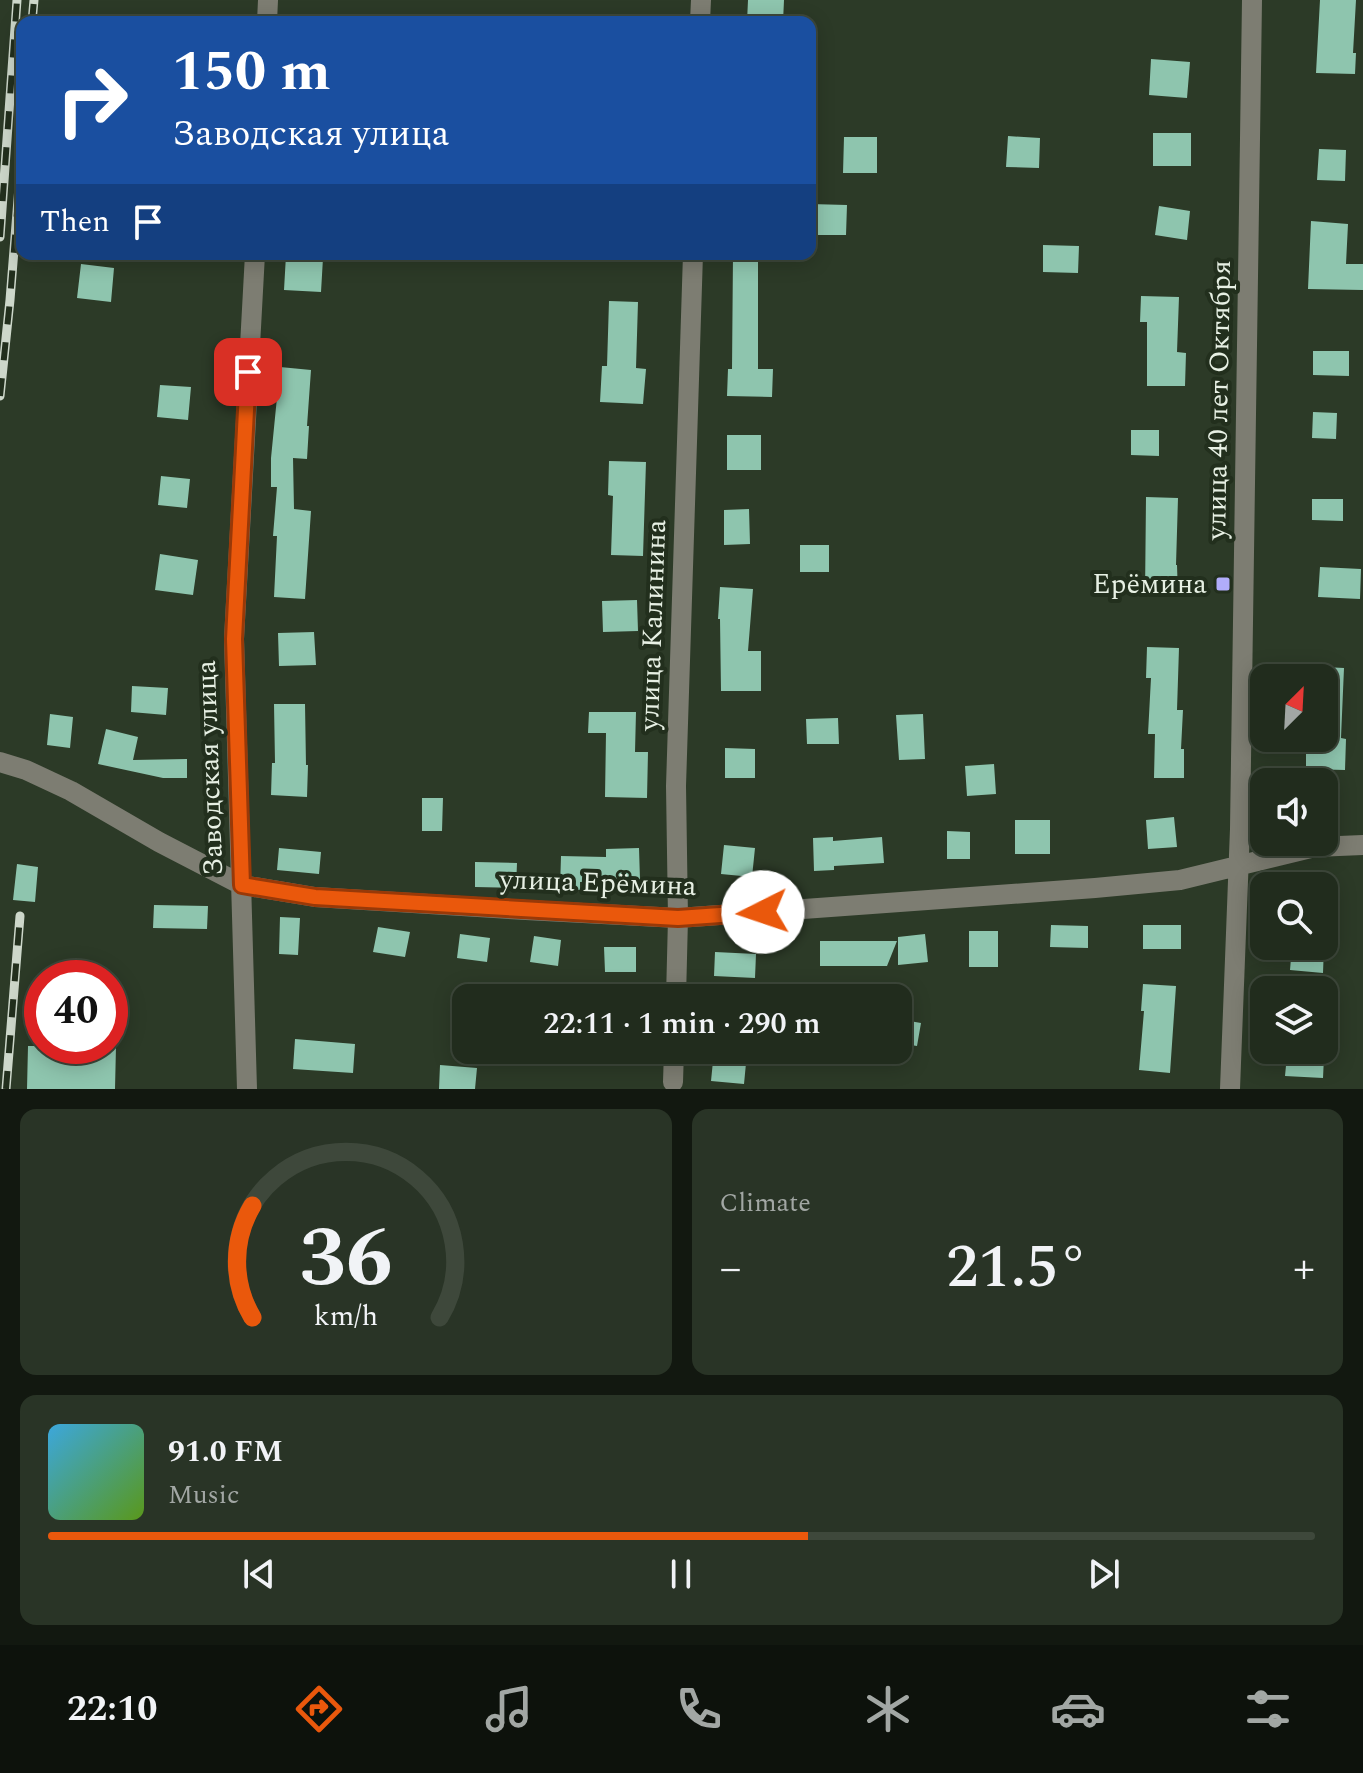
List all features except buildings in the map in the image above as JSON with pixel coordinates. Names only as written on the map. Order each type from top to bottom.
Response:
[{"type":"street","name":"улица 40 лет Октября","points":[[1230,1089],[1239,866],[1252,0]]},
{"type":"street","name":"Заводская улица","points":[[247,1089],[234,639],[255,260]]},
{"type":"street","name":"улица Калинина","points":[[676,984],[676,786],[693,260]]},
{"type":"street","name":"улица Ерёмина","points":[[0,762],[26,770],[71,791],[242,885],[315,897],[678,918],[1180,880],[1315,847],[1363,845]]},
{"type":"street","points":[[673,1082],[674,1064]]},
{"type":"railway","points":[[0,237],[17,0]]},
{"type":"railway","points":[[33,16],[34,0]]},
{"type":"railway","points":[[0,396],[16,224]]},
{"type":"railway","points":[[6,1089],[20,916]]},
{"type":"place","name":"Ерёмина","points":[[1223,584]]},
{"type":"route","points":[[248,372],[234,639],[242,885],[315,897],[556,912],[678,918],[763,912]]}]
